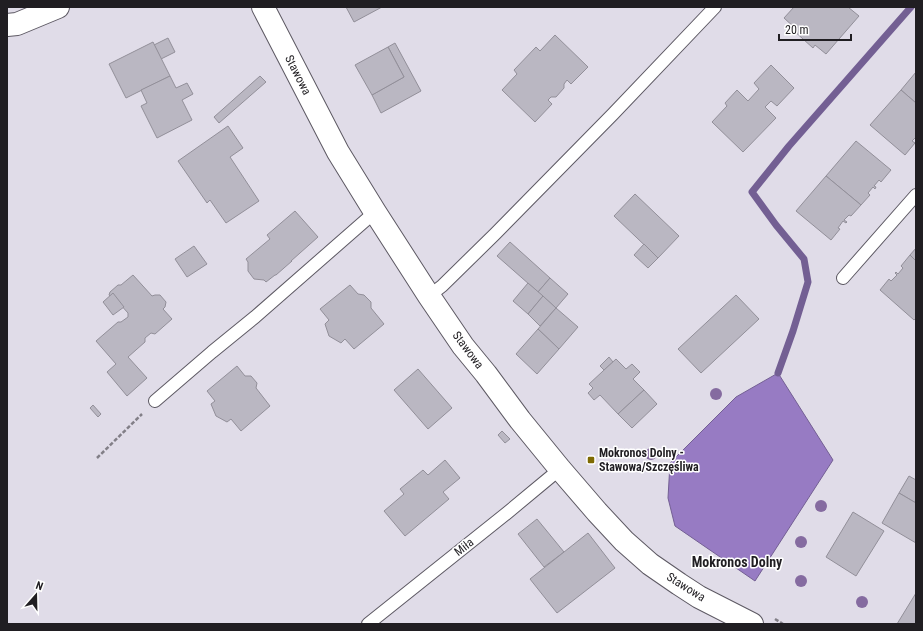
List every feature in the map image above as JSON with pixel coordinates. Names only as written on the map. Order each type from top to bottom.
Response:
[{"type":"street","points":[[7,25],[17,24],[58,7]]},
{"type":"street","name":"Stawowa","points":[[263,7],[338,152],[375,212],[463,346],[560,470],[624,541],[650,564],[699,597],[754,622]]},
{"type":"lane","points":[[429,296],[442,286],[500,229],[715,7]]},
{"type":"lane","points":[[843,278],[916,195]]},
{"type":"lane","points":[[155,401],[267,307],[375,212]]},
{"type":"lane","name":"Miła","points":[[368,624],[560,470]]},
{"type":"path","points":[[97,458],[155,401]]},
{"type":"path","points":[[754,622],[783,624]]},
{"type":"shaded area","points":[[778,373],[833,460],[755,581],[675,526],[668,498],[670,463],[736,397]]},
{"type":"building","points":[[346,7],[382,7],[354,22]]},
{"type":"building","points":[[794,7],[848,7],[859,16],[826,54],[815,45],[813,48],[793,30],[795,28],[784,18]]},
{"type":"building","points":[[555,35],[588,67],[571,84],[567,80],[564,84],[564,88],[556,97],[551,97],[548,100],[552,104],[535,122],[502,90],[517,74],[514,70],[536,47],[540,51]]},
{"type":"building","points":[[168,38],[175,52],[161,59],[154,45]]},
{"type":"building","points":[[153,42],[170,76],[126,98],[109,64]]},
{"type":"building","points":[[395,43],[421,91],[381,113],[372,95],[404,77],[388,47]]},
{"type":"building","points":[[388,47],[404,77],[372,95],[355,65]]},
{"type":"building","points":[[771,65],[794,88],[777,106],[771,101],[765,107],[776,118],[743,152],[712,122],[727,106],[725,103],[737,90],[748,101],[759,89],[754,83]]},
{"type":"building","points":[[916,72],[916,103],[901,90]]},
{"type":"building","points":[[170,76],[176,88],[187,83],[193,94],[182,100],[192,120],[157,138],[141,106],[147,103],[141,90]]},
{"type":"building","points":[[260,76],[266,82],[219,123],[214,117]]},
{"type":"building","points":[[901,90],[916,103],[916,137],[912,141],[915,143],[905,155],[870,125]]},
{"type":"building","points":[[228,126],[243,148],[230,157],[259,201],[226,223],[210,200],[207,203],[178,161]]},
{"type":"building","points":[[856,141],[891,170],[881,182],[879,180],[874,186],[876,187],[875,189],[873,187],[868,193],[870,195],[861,205],[826,176]]},
{"type":"building","points":[[826,176],[861,205],[851,216],[849,215],[844,220],[847,222],[846,223],[843,221],[838,228],[840,229],[831,240],[796,211]]},
{"type":"building","points":[[635,194],[679,236],[658,258],[614,216]]},
{"type":"building","points":[[295,211],[318,237],[276,275],[266,282],[264,280],[254,279],[248,271],[248,262],[246,259],[270,239],[267,235]]},
{"type":"building","points":[[510,242],[550,278],[538,292],[497,256]]},
{"type":"building","points":[[644,244],[658,258],[648,268],[634,255]]},
{"type":"building","points":[[194,246],[207,264],[187,277],[175,259]]},
{"type":"building","points":[[916,248],[916,261],[910,255]]},
{"type":"building","points":[[910,255],[916,261],[916,318],[914,320],[880,290],[889,279],[891,281],[897,275],[895,273],[896,272],[898,274],[903,268],[901,266]]},
{"type":"building","points":[[133,275],[152,296],[160,295],[166,302],[163,309],[172,319],[155,334],[151,333],[145,338],[145,342],[128,357],[147,378],[127,396],[107,372],[116,364],[96,341],[118,322],[121,322],[128,317],[128,313],[109,295],[110,292],[118,285],[121,285]]},
{"type":"building","points":[[550,278],[568,294],[556,308],[538,292]]},
{"type":"building","points":[[528,283],[543,296],[528,314],[513,301]]},
{"type":"building","points":[[350,285],[358,294],[364,295],[371,302],[371,308],[384,324],[354,349],[345,339],[341,343],[329,336],[325,324],[329,320],[320,309]]},
{"type":"building","points":[[113,293],[124,307],[113,315],[103,302]]},
{"type":"building","points":[[736,295],[759,319],[701,373],[678,349]]},
{"type":"building","points":[[543,296],[556,308],[540,326],[528,314]]},
{"type":"building","points":[[556,308],[578,327],[559,349],[538,329]]},
{"type":"building","points":[[538,329],[559,349],[537,374],[516,354]]},
{"type":"building","points":[[609,357],[613,362],[604,370],[600,366]]},
{"type":"building","points":[[616,359],[626,369],[632,364],[640,372],[633,379],[644,390],[618,414],[600,395],[594,400],[588,393],[593,388],[589,384]]},
{"type":"building","points":[[237,366],[245,376],[251,376],[257,383],[256,388],[270,406],[241,431],[231,419],[227,422],[216,416],[211,404],[215,401],[207,391]]},
{"type":"building","points":[[418,369],[452,408],[428,429],[394,390]]},
{"type":"building","points":[[644,390],[657,404],[632,428],[618,414]]},
{"type":"building","points":[[93,405],[101,414],[98,417],[90,408]]},
{"type":"building","points":[[502,431],[510,439],[505,443],[498,435]]},
{"type":"building","points":[[445,460],[460,478],[443,492],[449,499],[405,536],[384,511],[404,494],[400,489],[423,470],[428,475]]},
{"type":"building","points":[[909,476],[916,480],[916,503],[899,493]]},
{"type":"building","points":[[899,493],[916,503],[916,543],[882,523]]},
{"type":"building","points":[[853,512],[884,531],[856,576],[826,557]]},
{"type":"building","points":[[537,519],[564,552],[544,567],[518,534]]},
{"type":"building","points":[[588,533],[615,568],[557,613],[530,579]]},
{"type":"building","points":[[916,593],[916,624],[897,624]]},
{"type":"waterway","points":[[778,373],[808,282],[804,259],[776,225],[752,192],[789,146],[911,7]]},
{"type":"place","name":"Mokronos Dolny - Stawowa/Szczęśliwa","points":[[591,460]]},
{"type":"district","name":"Mokronos Dolny","points":[[737,562]]}]
